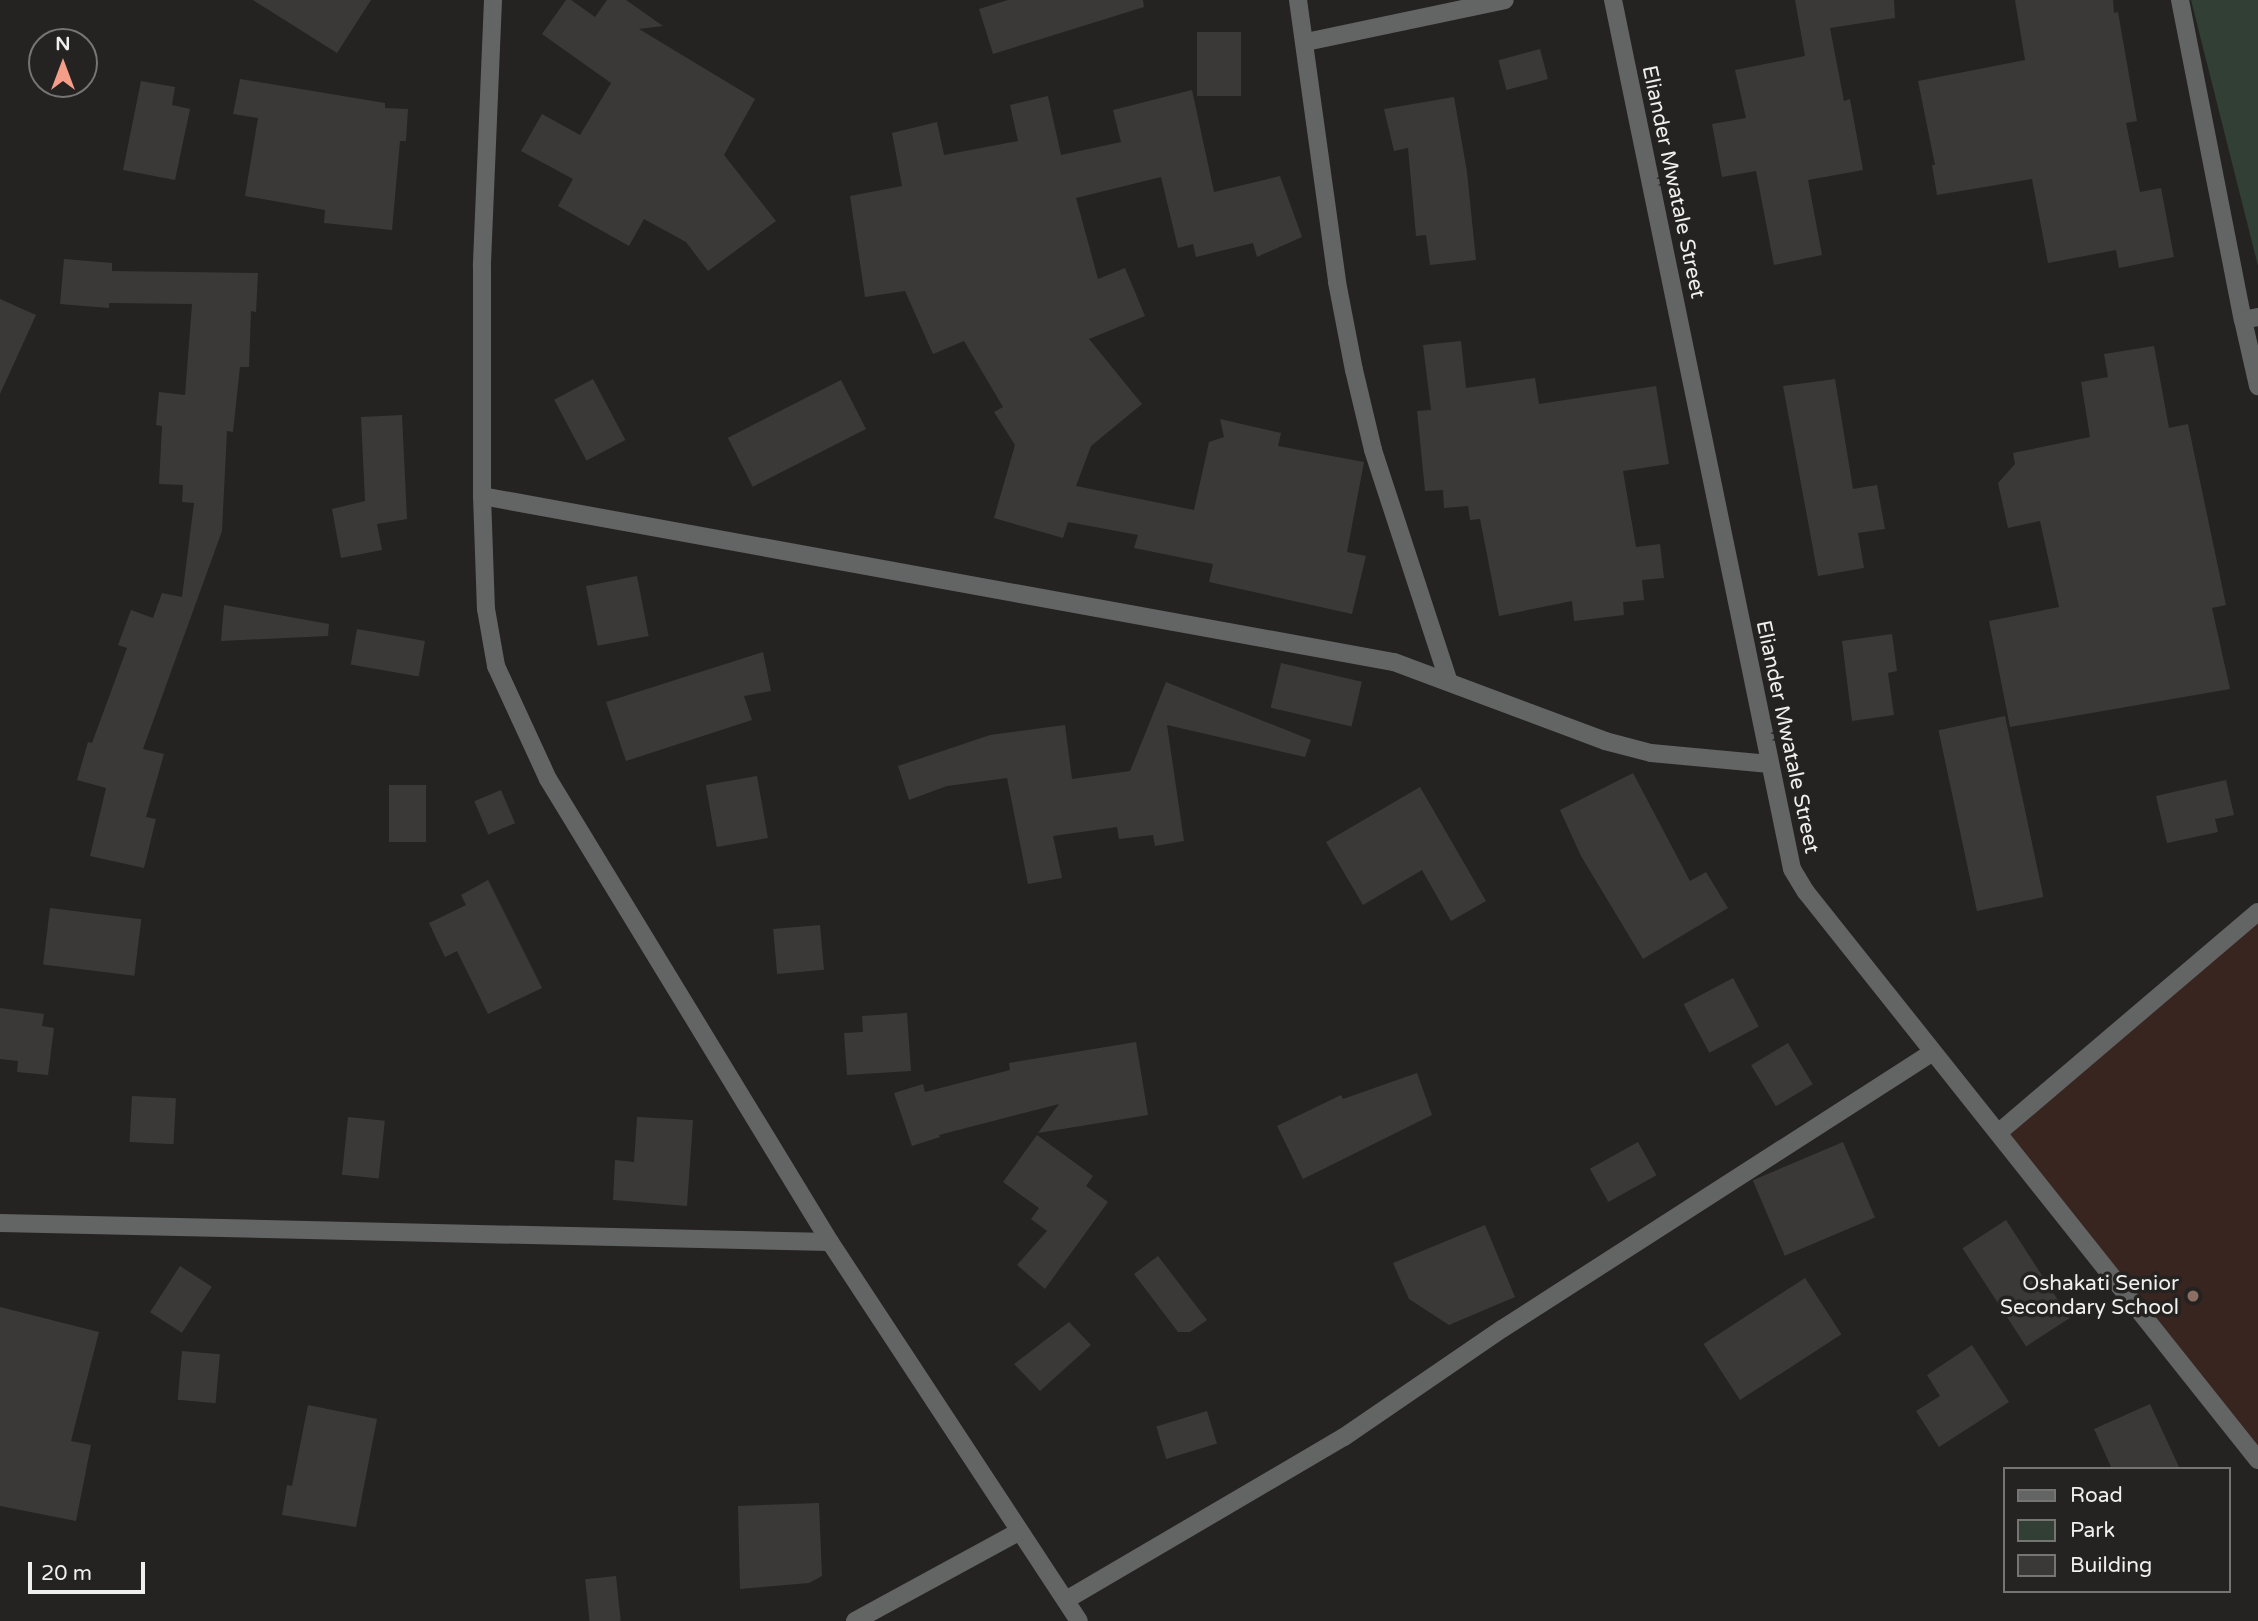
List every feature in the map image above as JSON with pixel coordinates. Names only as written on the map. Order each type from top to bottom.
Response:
[{"type":"street","points":[[494,0],[482,267],[482,496],[486,609],[494,655],[522,727],[548,779],[830,1242],[1018,1532],[1079,1621]]},
{"type":"street","points":[[1298,0],[1306,42],[1337,282],[1354,370],[1373,450],[1448,680]]},
{"type":"street","points":[[1306,42],[1506,0]]},
{"type":"street","name":"Eliander Mwatale Street","points":[[1613,0],[1792,869],[1806,892],[2258,1460]]},
{"type":"street","points":[[2180,0],[2250,318],[2258,386]]},
{"type":"street","points":[[482,496],[1394,662],[1605,741],[1651,753],[1769,764]]},
{"type":"street","points":[[1998,1133],[2258,912]]},
{"type":"street","points":[[1066,1600],[1344,1437],[1502,1329],[1933,1052]]},
{"type":"street","points":[[0,1223],[830,1242]]},
{"type":"street","points":[[855,1621],[1018,1532]]},
{"type":"shaded area","name":"Oshakati Senior Secondary School","points":[[2258,912],[2258,1460],[1998,1133]]},
{"type":"green space","points":[[2191,0],[2258,0],[2258,266]]},
{"type":"building","points":[[253,0],[371,0],[337,53]]},
{"type":"building","points":[[566,0],[571,0],[595,17],[607,0],[626,0],[663,26],[639,29],[755,99],[724,155],[776,221],[708,271],[686,242],[644,219],[629,246],[558,206],[573,179],[521,151],[542,114],[580,135],[611,83],[542,34]]},
{"type":"building","points":[[1008,0],[1143,0],[1144,7],[993,54],[979,9]]},
{"type":"building","points":[[1795,0],[1894,0],[1895,18],[1830,28],[1844,101],[1850,99],[1863,170],[1808,180],[1822,255],[1774,265],[1756,171],[1722,177],[1712,124],[1746,118],[1735,70],[1805,56]]},
{"type":"building","points":[[2015,0],[2113,0],[2114,13],[2118,12],[2137,121],[2126,123],[2140,192],[2161,188],[2174,257],[2119,268],[2116,250],[2048,263],[2032,179],[1937,195],[1932,165],[1935,165],[1918,81],[2025,60]]},
{"type":"building","points":[[1197,32],[1241,32],[1241,96],[1197,96]]},
{"type":"building","points":[[1540,49],[1548,79],[1506,90],[1498,60]]},
{"type":"building","points":[[240,79],[385,103],[385,108],[408,109],[406,141],[400,141],[392,230],[324,223],[325,210],[245,196],[258,118],[233,114]]},
{"type":"building","points":[[141,81],[175,87],[172,105],[190,109],[175,180],[123,170]]},
{"type":"building","points":[[1192,90],[1214,192],[1280,176],[1302,237],[1257,257],[1253,243],[1196,257],[1193,244],[1178,248],[1161,177],[1076,198],[1098,279],[1125,268],[1145,316],[1089,339],[1142,404],[1091,446],[1076,486],[1194,510],[1209,442],[1224,437],[1220,419],[1281,433],[1278,446],[1364,462],[1347,552],[1366,556],[1352,614],[1209,582],[1213,564],[1134,548],[1138,535],[1068,522],[1063,538],[994,518],[1015,445],[994,412],[1003,407],[964,341],[933,354],[905,291],[865,297],[850,196],[902,186],[892,133],[937,122],[944,155],[1018,141],[1010,105],[1048,96],[1061,155],[1121,142],[1113,110]]},
{"type":"building","points":[[1454,97],[1467,172],[1476,260],[1430,265],[1426,235],[1416,236],[1408,148],[1394,151],[1384,109]]},
{"type":"building","points":[[64,259],[112,263],[112,271],[258,273],[256,312],[251,311],[249,367],[240,367],[233,432],[227,431],[222,531],[143,749],[164,754],[146,817],[156,819],[144,868],[90,856],[106,788],[77,780],[88,742],[92,743],[127,648],[118,645],[131,610],[153,618],[162,593],[182,597],[194,503],[182,502],[183,485],[159,484],[162,426],[156,425],[159,392],[185,395],[192,304],[109,303],[109,308],[60,304]]},
{"type":"building","points":[[0,299],[36,315],[0,394]]},
{"type":"building","points":[[1461,341],[1466,388],[1535,378],[1539,404],[1656,386],[1669,464],[1623,471],[1636,547],[1660,544],[1664,578],[1642,580],[1644,600],[1623,602],[1624,615],[1574,621],[1572,601],[1499,616],[1480,519],[1470,520],[1468,506],[1444,508],[1443,490],[1425,491],[1417,411],[1431,410],[1423,345]]},
{"type":"building","points":[[2154,346],[2169,428],[2188,424],[2226,605],[2212,608],[2230,689],[2010,727],[1989,621],[2059,607],[2040,521],[2008,528],[1998,483],[2015,464],[2013,453],[2090,437],[2081,382],[2108,377],[2104,354]]},
{"type":"building","points":[[593,379],[625,440],[587,461],[554,400]]},
{"type":"building","points":[[1835,379],[1853,489],[1877,485],[1885,529],[1858,533],[1864,568],[1818,576],[1783,386]]},
{"type":"building","points":[[841,380],[866,429],[753,487],[728,438]]},
{"type":"building","points":[[402,415],[407,519],[377,524],[382,550],[341,558],[332,509],[365,501],[361,417]]},
{"type":"building","points":[[637,576],[649,636],[598,646],[586,586]]},
{"type":"building","points":[[224,605],[329,624],[328,636],[221,641]]},
{"type":"building","points":[[357,629],[425,641],[419,676],[351,664]]},
{"type":"building","points":[[1892,634],[1897,671],[1888,673],[1894,715],[1852,721],[1842,641]]},
{"type":"building","points":[[763,652],[771,691],[744,696],[752,720],[626,761],[606,702]]},
{"type":"building","points":[[1281,663],[1362,682],[1352,726],[1271,708]]},
{"type":"building","points":[[1166,682],[1311,740],[1305,757],[1167,725],[1184,841],[1155,846],[1153,835],[1119,839],[1117,827],[1053,836],[1062,878],[1028,884],[1007,778],[947,786],[909,800],[898,766],[990,735],[1065,725],[1072,779],[1130,771]]},
{"type":"building","points":[[2005,716],[2043,897],[1977,911],[1938,730]]},
{"type":"building","points":[[1633,773],[1690,881],[1706,872],[1728,908],[1643,959],[1581,856],[1560,810]]},
{"type":"building","points":[[757,776],[768,838],[717,847],[706,785]]},
{"type":"building","points":[[2226,780],[2234,815],[2215,819],[2218,832],[2167,843],[2156,796]]},
{"type":"building","points":[[389,785],[426,785],[426,842],[389,842]]},
{"type":"building","points":[[1420,787],[1486,901],[1451,921],[1422,870],[1363,905],[1326,842]]},
{"type":"building","points":[[501,790],[515,823],[488,834],[474,801]]},
{"type":"building","points":[[488,880],[542,988],[488,1014],[457,951],[445,957],[429,923],[466,905],[461,895]]},
{"type":"building","points":[[50,908],[141,919],[134,976],[43,965]]},
{"type":"building","points":[[820,925],[824,970],[777,974],[773,929]]},
{"type":"building","points":[[1733,978],[1759,1027],[1709,1053],[1684,1004]]},
{"type":"building","points":[[0,1008],[44,1014],[42,1026],[54,1028],[48,1075],[17,1072],[18,1061],[0,1059]]},
{"type":"building","points":[[907,1013],[911,1071],[847,1075],[844,1033],[863,1032],[862,1016]]},
{"type":"building","points":[[1136,1042],[1148,1115],[1038,1133],[1059,1104],[939,1135],[940,1137],[912,1146],[894,1093],[923,1084],[925,1092],[1010,1070],[1009,1063]]},
{"type":"building","points":[[1788,1043],[1813,1084],[1776,1106],[1751,1065]]},
{"type":"building","points":[[1417,1073],[1432,1115],[1303,1179],[1277,1126],[1341,1095],[1343,1099]]},
{"type":"building","points":[[132,1096],[176,1098],[174,1144],[130,1142]]},
{"type":"building","points":[[348,1117],[385,1121],[379,1179],[342,1175]]},
{"type":"building","points":[[637,1117],[693,1120],[687,1206],[613,1200],[615,1160],[634,1162]]},
{"type":"building","points":[[1037,1135],[1093,1176],[1086,1186],[1108,1202],[1045,1289],[1017,1265],[1047,1231],[1031,1219],[1039,1208],[1003,1182]]},
{"type":"building","points":[[1638,1142],[1656,1175],[1608,1202],[1590,1169]]},
{"type":"building","points":[[1843,1142],[1875,1217],[1785,1256],[1753,1180]]},
{"type":"building","points":[[2006,1220],[2070,1318],[2026,1346],[1962,1248]]},
{"type":"building","points":[[1485,1225],[1515,1297],[1449,1325],[1409,1299],[1393,1263]]},
{"type":"building","points":[[1158,1256],[1207,1320],[1190,1332],[1178,1332],[1134,1274]]},
{"type":"building","points":[[180,1266],[212,1287],[182,1333],[150,1312]]},
{"type":"building","points":[[1805,1278],[1841,1334],[1740,1400],[1704,1344]]},
{"type":"building","points":[[0,1307],[99,1332],[71,1441],[91,1445],[76,1521],[0,1506]]},
{"type":"building","points":[[1069,1322],[1091,1345],[1040,1391],[1014,1364]]},
{"type":"building","points":[[1972,1345],[2009,1402],[1939,1447],[1916,1411],[1940,1396],[1927,1375]]},
{"type":"building","points":[[182,1351],[220,1354],[216,1403],[178,1400]]},
{"type":"building","points":[[2150,1404],[2179,1467],[2111,1467],[2094,1429]]},
{"type":"building","points":[[308,1405],[377,1419],[356,1527],[282,1515],[287,1485],[292,1486]]},
{"type":"building","points":[[1207,1411],[1217,1444],[1166,1459],[1156,1426]]},
{"type":"building","points":[[819,1503],[822,1576],[809,1583],[740,1589],[738,1506]]},
{"type":"building","points":[[616,1576],[621,1621],[590,1621],[585,1579]]},
{"type":"place","name":"Oshakati Senior Secondary School","points":[[2193,1296]]}]
